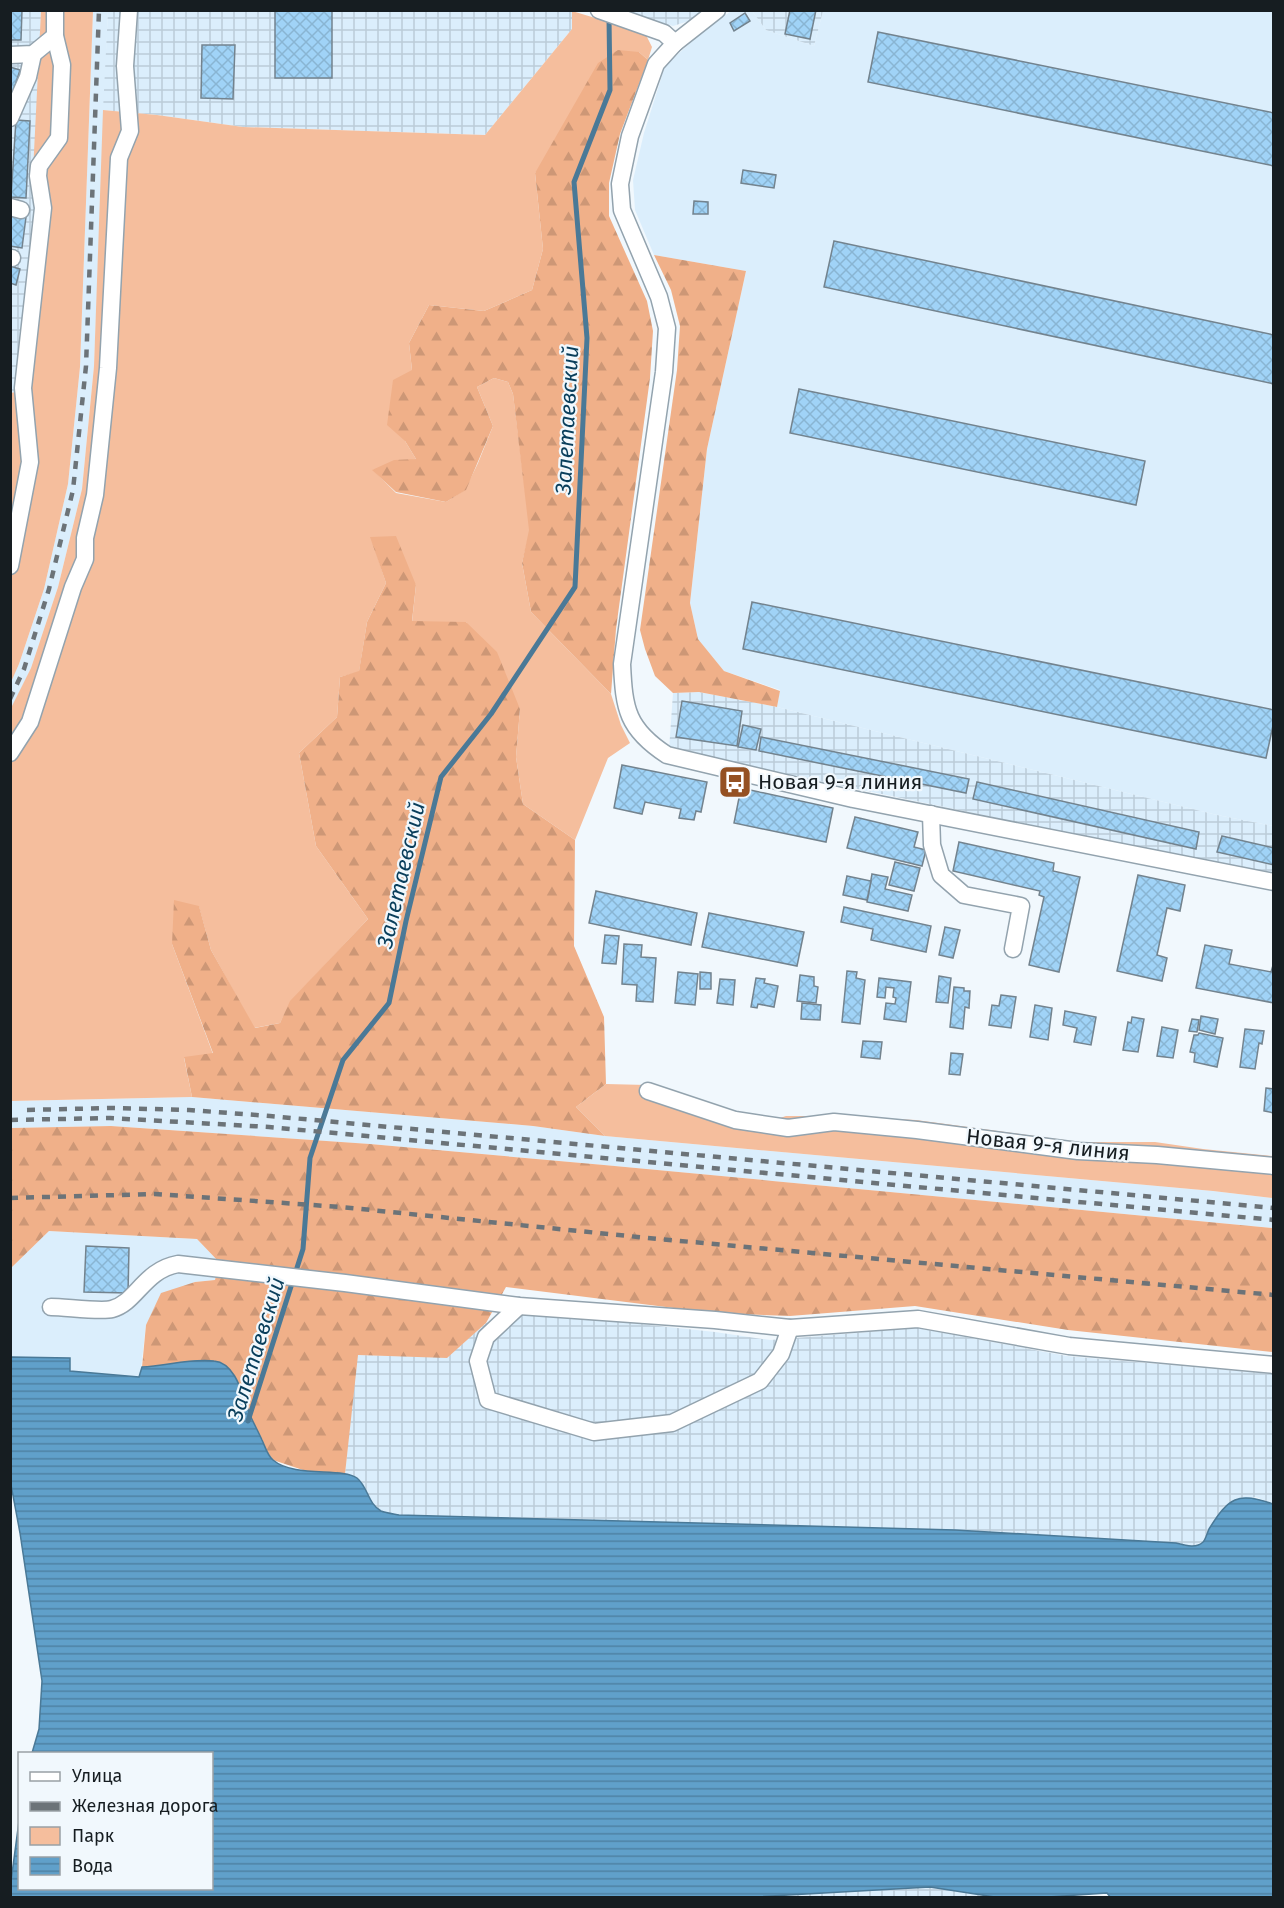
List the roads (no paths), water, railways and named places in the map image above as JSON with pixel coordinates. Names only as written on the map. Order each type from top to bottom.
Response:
[{"type":"street","points":[[10,566],[30,462],[23,388],[43,208],[38,176],[39,166],[59,138],[62,65],[55,36],[55,10]]},
{"type":"street","points":[[10,753],[30,722],[73,587],[85,559],[85,538],[95,495],[108,368],[119,158],[130,131],[125,66],[129,10]]},
{"type":"street","points":[[599,10],[664,33],[675,43]]},
{"type":"street","points":[[717,10],[675,43],[656,64],[630,136],[620,183],[622,210],[659,297],[667,328],[664,372],[622,664],[623,696],[633,724],[648,742],[666,755],[853,799],[1274,882]]},
{"type":"street","points":[[10,55],[33,54],[55,36]]},
{"type":"street","points":[[10,118],[28,76],[33,54]]},
{"type":"street","points":[[931,814],[932,845],[941,874],[963,895],[1021,906],[1013,949]]},
{"type":"street","name":"Новая 9-я линия","points":[[648,1091],[735,1120],[788,1128],[834,1122],[1078,1151],[1157,1155],[1274,1166]]},
{"type":"street","points":[[51,1307],[111,1310],[125,1302],[155,1273],[178,1264],[519,1306],[715,1320],[790,1328],[918,1319],[1069,1346],[1274,1365]]},
{"type":"street","points":[[519,1306],[486,1337],[478,1361],[488,1400],[594,1432],[672,1423],[760,1381],[781,1354],[790,1328]]},
{"type":"water","points":[[11,1357],[70,1358],[70,1371],[139,1377],[142,1367],[196,1361],[222,1363],[234,1374],[250,1415],[273,1460],[293,1469],[340,1473],[357,1478],[377,1508],[383,1512],[399,1515],[955,1530],[1176,1543],[1193,1546],[1203,1542],[1209,1529],[1228,1504],[1242,1498],[1261,1500],[1273,1504],[1273,1897],[1111,1898],[1107,1893],[1001,1898],[930,1887],[736,1898],[11,1897],[18,1828],[18,1890],[213,1890],[213,1752],[32,1752],[39,1729],[42,1681],[11,1485]]},
{"type":"waterway","name":"Залетаевский","points":[[248,1421],[303,1249],[310,1158],[343,1060],[389,1003],[406,921],[441,777],[491,714],[575,587],[587,338],[574,182],[610,90],[609,18]]},
{"type":"railway","points":[[10,699],[24,669],[49,589],[73,490],[86,366],[99,10]]},
{"type":"railway","points":[[27,1110],[112,1108],[189,1110],[270,1116],[1274,1208]]},
{"type":"railway","points":[[10,1120],[110,1118],[269,1127],[1274,1220]]},
{"type":"railway","points":[[10,1198],[155,1194],[341,1207],[648,1238],[1274,1295]]},
{"type":"place","name":"Новая 9-я линия","points":[[735,782]]}]
